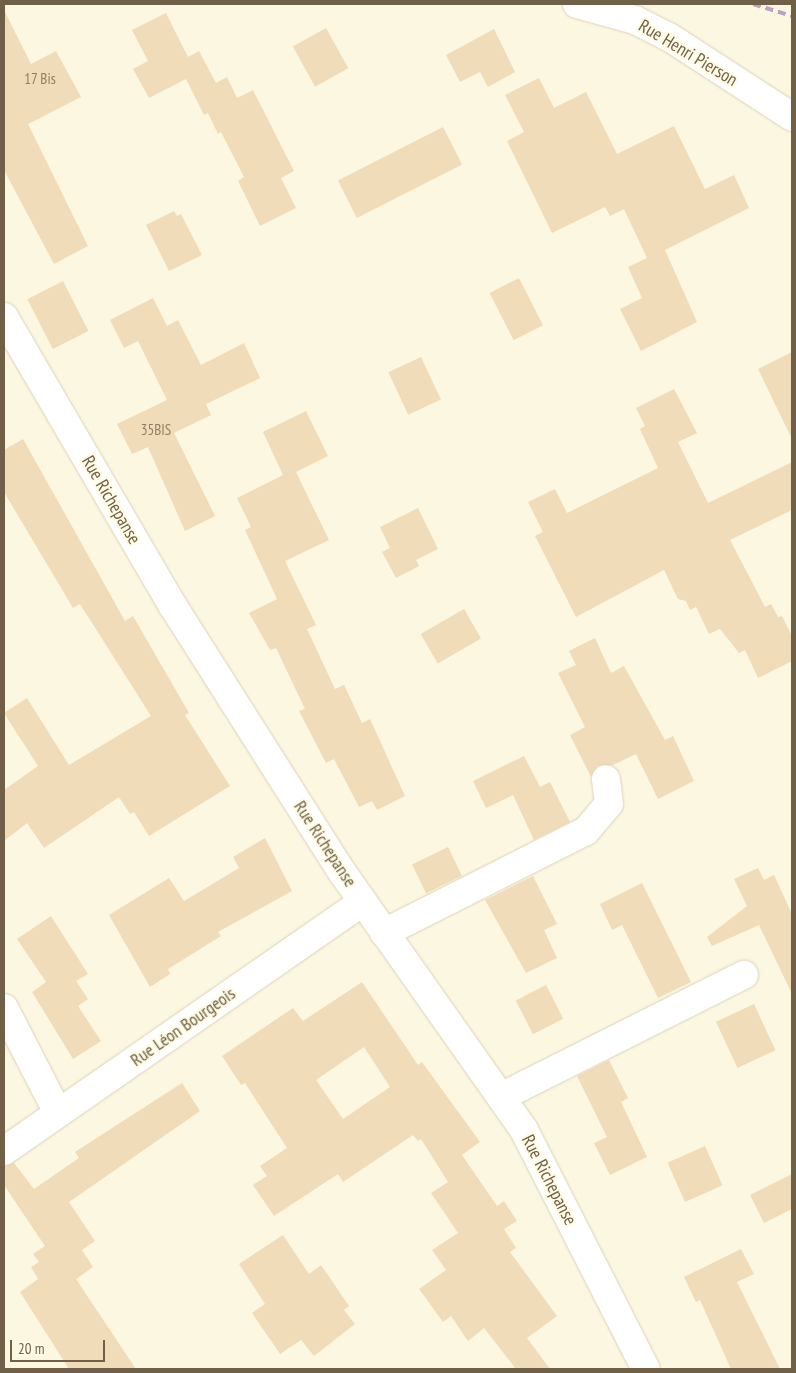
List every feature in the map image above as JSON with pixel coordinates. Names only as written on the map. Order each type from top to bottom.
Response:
[{"type":"street","name":"Rue Henri Pierson","points":[[577,4],[634,20],[669,37],[792,118]]},
{"type":"street","name":"Rue Richepanse","points":[[4,317],[173,606],[362,902],[524,1130],[646,1369]]},
{"type":"street","points":[[384,932],[586,831],[609,804],[606,779]]},
{"type":"street","name":"Rue Léon Bourgeois","points":[[4,1151],[362,902]]},
{"type":"street","points":[[501,1097],[744,975]]},
{"type":"street","points":[[4,1008],[58,1113]]},
{"type":"building","points":[[4,10],[31,64],[56,51],[81,97],[28,124],[88,246],[54,264],[4,170]]},
{"type":"building","points":[[166,13],[188,57],[199,51],[216,83],[227,77],[237,98],[253,90],[294,171],[281,178],[296,208],[260,226],[238,181],[244,177],[221,132],[218,134],[208,113],[204,115],[186,79],[149,98],[133,69],[148,61],[132,30]]},
{"type":"building","points":[[326,28],[348,68],[315,87],[293,46]]},
{"type":"building","points":[[494,29],[515,72],[488,87],[480,72],[460,82],[446,55]]},
{"type":"building","points":[[539,78],[554,108],[586,92],[617,154],[674,126],[705,189],[734,175],[749,208],[665,250],[697,322],[641,351],[620,309],[642,298],[628,267],[647,258],[624,209],[610,216],[605,207],[552,233],[507,141],[524,132],[505,95]]},
{"type":"building","points":[[443,127],[462,164],[357,218],[338,181]]},
{"type":"building","points":[[174,211],[177,216],[181,214],[202,255],[169,271],[146,225]]},
{"type":"building","points":[[519,278],[543,325],[514,340],[490,293]]},
{"type":"building","points":[[63,281],[88,331],[53,349],[27,299]]},
{"type":"building","points":[[153,298],[167,326],[178,320],[201,365],[244,343],[260,378],[206,404],[211,415],[174,433],[215,516],[185,531],[148,447],[132,454],[117,424],[167,400],[138,341],[124,348],[110,320]]},
{"type":"building","points":[[792,352],[792,439],[758,369]]},
{"type":"building","points":[[421,357],[441,400],[408,415],[388,372]]},
{"type":"building","points":[[674,389],[697,433],[678,442],[708,503],[792,462],[792,510],[730,540],[765,607],[771,604],[778,617],[782,616],[792,636],[792,661],[758,678],[745,650],[739,653],[720,629],[709,634],[696,607],[690,610],[686,601],[678,599],[664,570],[576,617],[535,536],[543,532],[528,502],[555,489],[567,513],[658,468],[640,429],[645,426],[636,408]]},
{"type":"building","points":[[306,411],[328,456],[296,472],[329,540],[285,561],[316,625],[307,629],[335,689],[344,685],[362,723],[370,719],[405,796],[377,810],[372,801],[359,807],[334,759],[326,763],[299,711],[305,709],[276,648],[270,650],[249,613],[277,599],[245,530],[251,527],[237,498],[283,475],[263,432]]},
{"type":"building","points":[[23,439],[125,621],[133,616],[189,713],[185,715],[230,786],[149,836],[134,812],[130,814],[119,797],[44,848],[27,823],[4,841],[4,790],[38,766],[4,713],[27,698],[69,765],[151,716],[80,604],[73,608],[4,492],[4,450]]},
{"type":"building","points":[[418,508],[438,549],[416,560],[419,566],[396,578],[382,552],[390,548],[380,527]]},
{"type":"building","points":[[464,609],[481,638],[438,663],[421,634]]},
{"type":"building","points":[[595,638],[611,673],[624,666],[665,740],[673,736],[694,781],[658,799],[636,754],[613,765],[597,766],[591,777],[570,735],[585,727],[558,673],[576,665],[569,651]]},
{"type":"building","points":[[524,756],[540,787],[550,782],[570,822],[534,840],[513,795],[486,808],[473,781]]},
{"type":"building","points":[[265,838],[292,891],[218,932],[221,936],[168,969],[170,974],[150,987],[109,915],[169,878],[184,901],[239,868],[233,857]]},
{"type":"building","points":[[448,847],[462,876],[426,893],[412,865]]},
{"type":"building","points":[[758,868],[764,880],[774,875],[792,914],[792,994],[759,925],[712,946],[707,937],[747,906],[734,879]]},
{"type":"building","points":[[533,876],[557,924],[544,930],[557,958],[526,973],[485,900]]},
{"type":"building","points":[[642,883],[691,982],[658,998],[622,925],[612,930],[600,904]]},
{"type":"building","points":[[51,916],[88,974],[76,981],[88,999],[78,1006],[101,1041],[73,1059],[32,992],[46,982],[17,939]]},
{"type":"building","points":[[362,982],[418,1065],[422,1062],[480,1142],[462,1155],[497,1206],[504,1201],[517,1221],[504,1229],[516,1248],[510,1252],[557,1316],[527,1338],[550,1369],[516,1369],[484,1328],[468,1341],[451,1316],[443,1322],[419,1289],[446,1270],[432,1250],[458,1233],[431,1193],[448,1182],[421,1139],[418,1141],[413,1135],[343,1182],[338,1174],[274,1216],[253,1185],[267,1176],[260,1166],[287,1148],[245,1083],[241,1085],[222,1056],[293,1008],[303,1021]],"holes":[[[364,1047],[390,1087],[343,1119],[316,1080]]]},
{"type":"building","points":[[546,985],[563,1019],[533,1034],[516,1000]]},
{"type":"building","points":[[754,1004],[776,1050],[737,1068],[716,1022]]},
{"type":"building","points":[[609,1060],[628,1098],[621,1102],[647,1157],[610,1175],[594,1143],[607,1137],[577,1076]]},
{"type":"building","points":[[182,1083],[200,1111],[69,1202],[95,1241],[82,1250],[93,1267],[76,1279],[136,1369],[69,1369],[20,1292],[38,1279],[31,1267],[39,1262],[33,1254],[45,1246],[4,1185],[4,1166],[14,1163],[34,1189],[79,1158],[75,1152]]},
{"type":"building","points":[[705,1146],[722,1185],[685,1202],[668,1163]]},
{"type":"building","points":[[792,1174],[792,1209],[764,1223],[750,1195]]},
{"type":"building","points":[[283,1235],[309,1274],[321,1265],[349,1306],[344,1310],[355,1324],[314,1356],[301,1340],[280,1354],[252,1313],[265,1304],[239,1264]]},
{"type":"building","points":[[741,1249],[754,1274],[737,1282],[780,1369],[731,1369],[700,1300],[696,1302],[684,1277]]},
{"type":"railway","points":[[753,4],[792,16]]}]
